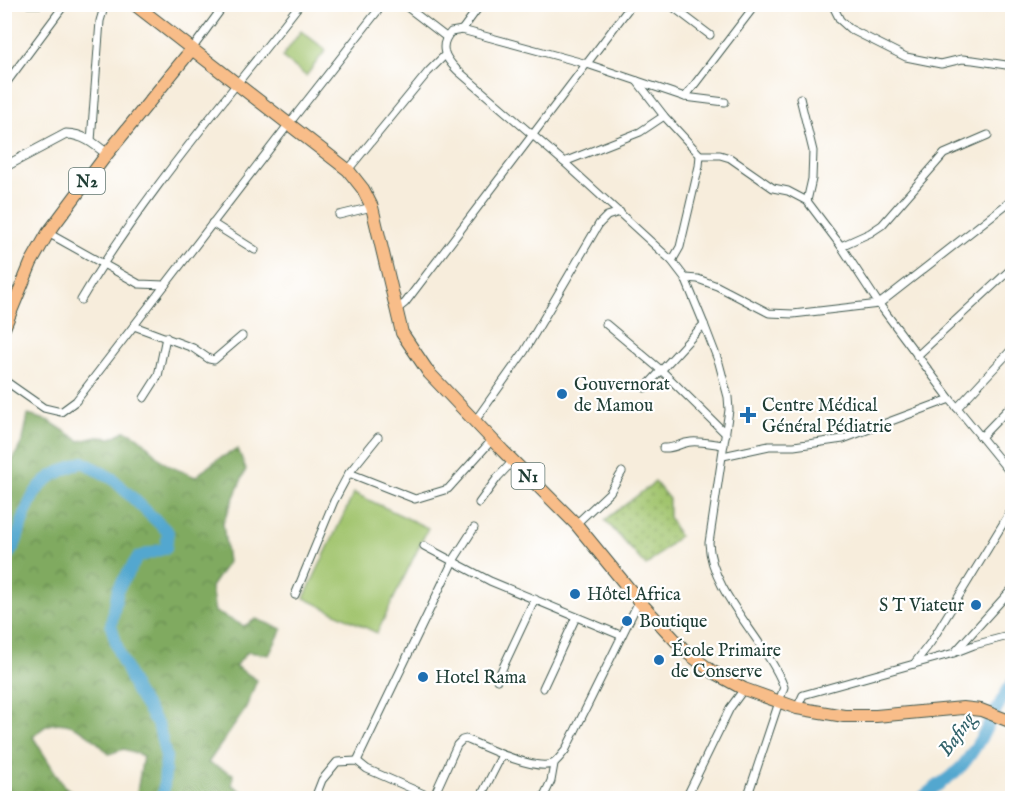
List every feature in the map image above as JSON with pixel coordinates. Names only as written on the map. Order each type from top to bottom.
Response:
[{"type":"highway","name":"N1","points":[[134,4],[348,170],[363,189],[372,207],[402,333],[429,373],[576,525],[639,601],[686,652],[714,672],[744,689],[797,708],[844,716],[876,716],[963,708],[981,710],[1012,723]]},
{"type":"highway","name":"N2","points":[[4,328],[10,296],[48,233],[107,154],[192,49]]},
{"type":"main road","points":[[1008,798],[1012,793]]},
{"type":"street","points":[[28,4],[40,4]]},
{"type":"street","points":[[4,86],[65,4]]},
{"type":"street","points":[[92,141],[100,21],[105,4]]},
{"type":"street","points":[[192,49],[225,4]]},
{"type":"street","points":[[81,300],[102,265],[157,188],[300,4]]},
{"type":"street","points":[[4,380],[44,408],[61,411],[76,401],[383,4]]},
{"type":"street","points":[[403,4],[446,37]]},
{"type":"street","points":[[462,30],[482,4]]},
{"type":"street","points":[[395,311],[405,303],[632,4]]},
{"type":"street","points":[[669,4],[710,35]]},
{"type":"street","points":[[685,97],[756,4]]},
{"type":"street","points":[[832,4],[840,20],[850,29],[906,57],[941,64],[962,59],[1006,65],[1012,63]]},
{"type":"street","points":[[725,102],[685,97],[587,64],[462,30],[451,32],[446,37],[443,49],[457,70],[564,162],[672,261],[685,278],[704,324],[719,363],[729,410],[709,543],[710,558],[718,579],[783,683],[784,690],[747,798]]},
{"type":"street","points":[[348,170],[428,72],[445,55]]},
{"type":"street","points":[[637,81],[664,116],[700,155],[730,158],[773,188],[788,191],[807,201],[842,246],[879,304],[917,356],[1012,475]]},
{"type":"street","points":[[800,98],[813,151],[812,179],[807,201]]},
{"type":"street","points":[[564,162],[640,132],[664,116]]},
{"type":"street","points":[[4,167],[66,134],[92,141],[107,154]]},
{"type":"street","points":[[842,246],[882,225],[944,154],[988,135]]},
{"type":"street","points":[[672,261],[681,247],[700,155]]},
{"type":"street","points":[[685,278],[698,279],[717,286],[769,314],[793,314],[879,304],[1012,200]]},
{"type":"street","points":[[339,215],[372,207]]},
{"type":"street","points":[[474,421],[524,352],[599,224],[608,216],[620,212]]},
{"type":"street","points":[[212,223],[255,250]]},
{"type":"street","points":[[48,233],[138,284],[165,285]]},
{"type":"street","points":[[917,356],[1012,268]]},
{"type":"street","points":[[606,324],[662,370],[726,435]]},
{"type":"street","points":[[645,388],[704,324]]},
{"type":"street","points":[[134,326],[193,348],[214,360],[242,336]]},
{"type":"street","points":[[144,398],[158,376],[166,337]]},
{"type":"street","points":[[957,408],[1012,349]]},
{"type":"street","points":[[723,456],[769,446],[794,446],[843,439],[950,399]]},
{"type":"street","points":[[981,437],[1012,405]]},
{"type":"street","points":[[295,595],[334,501],[349,472],[378,437]]},
{"type":"street","points":[[349,472],[415,499],[448,489],[492,440]]},
{"type":"street","points":[[663,448],[671,449],[694,442],[724,445]]},
{"type":"street","points":[[479,503],[513,461]]},
{"type":"street","points":[[576,525],[610,492],[622,472]]},
{"type":"street","points":[[914,664],[931,642],[1012,509]]},
{"type":"street","points":[[357,761],[453,561],[474,528]]},
{"type":"street","points":[[424,546],[490,581],[620,635]]},
{"type":"street","points":[[954,653],[1012,589]]},
{"type":"street","points":[[497,680],[535,599]]},
{"type":"street","points":[[543,798],[554,764],[565,751],[620,635],[639,601]]},
{"type":"street","points":[[543,688],[576,617]]},
{"type":"street","points":[[797,708],[803,695],[1012,635]]},
{"type":"street","points":[[686,798],[730,708],[744,689]]},
{"type":"street","points":[[315,798],[321,780],[337,762],[357,761],[367,770],[433,798],[457,745],[466,739],[502,755],[541,766],[554,764]]},
{"type":"street","points":[[480,798],[502,755]]},
{"type":"street","points":[[4,790],[12,798]]},
{"type":"green space","points":[[301,31],[326,50],[306,76],[282,57]]},
{"type":"green space","points":[[28,415],[49,421],[80,441],[98,437],[112,438],[124,431],[131,433],[142,440],[165,463],[195,477],[218,459],[238,449],[246,469],[223,523],[228,562],[211,587],[215,612],[244,626],[256,619],[282,629],[269,655],[248,652],[235,666],[257,680],[245,710],[208,763],[233,774],[232,785],[243,792],[242,798],[136,798],[143,756],[124,749],[109,754],[82,731],[57,723],[46,726],[33,737],[63,785],[80,798],[5,798],[4,477],[23,440]]},
{"type":"green space","points":[[655,482],[669,499],[669,517],[679,536],[646,566],[605,520]]},
{"type":"green space","points":[[354,493],[428,528],[377,633],[304,598]]},
{"type":"waterway","points":[[4,559],[11,552],[31,501],[42,484],[58,473],[83,462],[113,479],[168,532],[166,548],[138,557],[118,589],[111,625],[119,653],[136,691],[159,727],[166,757],[163,798]]},
{"type":"waterway","name":"Bafing","points":[[922,798],[962,766],[1012,683]]},
{"type":"place","name":"Gouvernorat de Mamou","points":[[562,394]]},
{"type":"place","name":"Centre Médical Général Pédiatrie","points":[[748,415]]},
{"type":"place","name":"Hôtel Africa","points":[[575,594]]},
{"type":"place","name":"S T Viateur","points":[[976,605]]},
{"type":"place","name":"Boutique","points":[[627,621]]},
{"type":"place","name":"École Primaire de Conserve","points":[[659,660]]},
{"type":"place","name":"Hotel Rama","points":[[423,677]]}]
